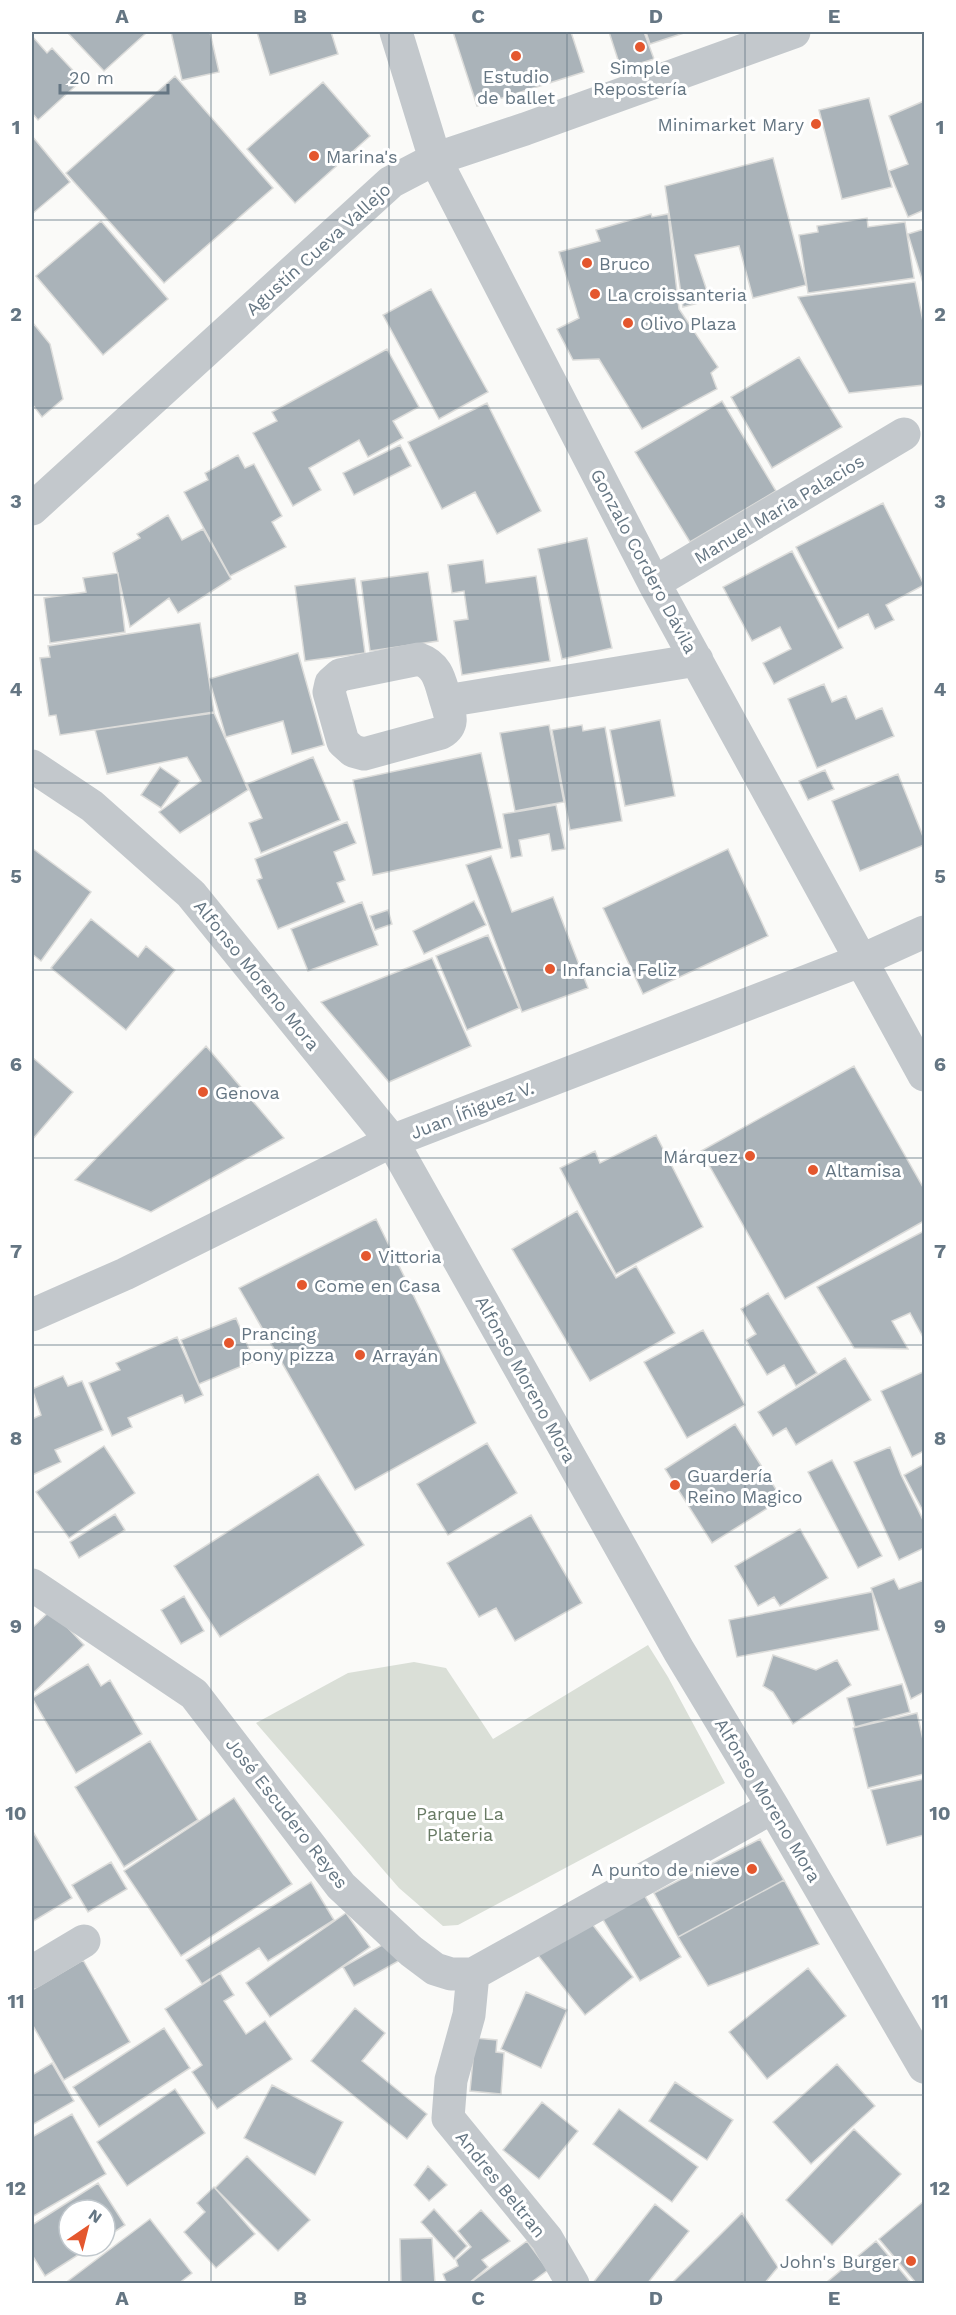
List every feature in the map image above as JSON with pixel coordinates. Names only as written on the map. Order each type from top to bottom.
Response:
[{"type":"street","name":"Gonzalo Cordero Dávila","points":[[396,32],[435,159],[654,583],[924,1075]]},
{"type":"street","name":"Agustín Cueva Vallejo","points":[[32,509],[391,182],[435,159],[794,32]]},
{"type":"street","name":"Manuel Maria Palacios","points":[[654,583],[904,434]]},
{"type":"street","points":[[446,700],[697,660]]},
{"type":"street","name":"Alfonso Moreno Mora","points":[[32,766],[92,806],[191,894],[392,1141],[679,1652],[773,1807],[924,2067]]},
{"type":"street","name":"Juan Íñiguez V.","points":[[32,1315],[125,1274],[392,1141],[862,960],[924,932]]},
{"type":"street","name":"José Escudero Reyes","points":[[32,1585],[194,1694],[341,1886],[411,1951],[435,1969],[451,1974],[473,1974]]},
{"type":"street","points":[[473,1974],[773,1807]]},
{"type":"street","points":[[32,1972],[84,1941]]},
{"type":"street","name":"Andres Beltran","points":[[473,1974],[469,2015],[451,2080],[448,2118],[547,2239],[573,2283]]},
{"type":"green space","name":"Parque La Plateria","points":[[648,1645],[668,1677],[725,1783],[458,1925],[443,1926],[399,1888],[256,1723],[348,1673],[414,1662],[446,1668],[493,1739]]},
{"type":"building","points":[[67,32],[143,32],[145,34],[104,71]]},
{"type":"building","points":[[171,32],[210,32],[219,72],[182,80]]},
{"type":"building","points":[[257,32],[331,32],[338,54],[270,75]]},
{"type":"building","points":[[453,32],[571,32],[584,72],[477,106]]},
{"type":"building","points":[[609,32],[644,32],[654,59],[621,69]]},
{"type":"building","points":[[646,32],[687,32],[650,44]]},
{"type":"building","points":[[32,36],[47,53],[52,48],[82,80],[38,120],[32,113]]},
{"type":"building","points":[[175,76],[273,188],[164,283],[66,173]]},
{"type":"building","points":[[323,82],[370,136],[295,203],[247,149]]},
{"type":"building","points":[[869,98],[892,187],[842,199],[819,110]]},
{"type":"building","points":[[924,101],[924,210],[908,217],[889,171],[908,164],[889,116]]},
{"type":"building","points":[[32,136],[70,182],[32,214]]},
{"type":"building","points":[[773,158],[806,285],[753,298],[739,246],[695,255],[710,300],[683,307],[665,186]]},
{"type":"building","name":"Olivo Plaza","points":[[651,214],[652,217],[668,214],[679,309],[718,367],[711,373],[717,389],[642,429],[599,359],[573,360],[557,329],[579,318],[559,252],[600,241],[596,230]]},
{"type":"building","points":[[867,218],[868,227],[905,222],[914,278],[808,293],[799,235],[818,232],[817,226]]},
{"type":"building","points":[[101,221],[168,299],[103,355],[36,276]]},
{"type":"building","points":[[924,229],[924,286],[908,234]]},
{"type":"building","points":[[915,282],[924,326],[924,385],[849,393],[798,297]]},
{"type":"building","points":[[431,289],[488,392],[439,419],[383,315]]},
{"type":"building","points":[[33,323],[50,344],[63,399],[42,417],[32,404]]},
{"type":"building","points":[[387,349],[419,407],[393,421],[403,438],[368,457],[359,440],[309,468],[321,490],[293,506],[253,433],[277,421],[272,412]]},
{"type":"building","points":[[799,357],[842,427],[772,468],[731,397]]},
{"type":"building","points":[[722,401],[776,491],[690,542],[635,452]]},
{"type":"building","points":[[487,403],[541,511],[497,534],[475,492],[442,509],[408,442]]},
{"type":"building","points":[[400,445],[411,466],[354,495],[343,473]]},
{"type":"building","points":[[238,455],[245,468],[254,464],[282,516],[272,522],[286,547],[230,576],[184,492],[208,480],[205,473]]},
{"type":"building","points":[[883,503],[924,585],[886,605],[894,620],[875,629],[868,614],[838,629],[796,547]]},
{"type":"building","points":[[168,515],[182,540],[203,529],[231,579],[178,613],[169,598],[130,627],[113,553],[140,538],[137,534]]},
{"type":"building","points":[[587,538],[612,648],[562,659],[538,549]]},
{"type":"building","points":[[792,551],[843,648],[774,684],[763,663],[791,649],[780,627],[752,641],[723,587]]},
{"type":"building","points":[[483,560],[486,583],[536,576],[550,661],[462,675],[454,621],[468,619],[464,591],[452,593],[448,565]]},
{"type":"building","points":[[428,572],[438,641],[370,651],[361,581]]},
{"type":"building","points":[[118,573],[125,632],[50,643],[44,598],[86,592],[83,578]]},
{"type":"building","points":[[355,578],[365,653],[305,661],[295,586]]},
{"type":"building","points":[[200,623],[214,712],[60,735],[56,715],[49,716],[40,658],[50,657],[48,646]]},
{"type":"building","points":[[298,653],[324,745],[292,754],[283,721],[226,737],[209,679]]},
{"type":"building","points":[[824,684],[832,702],[846,696],[856,719],[882,708],[894,736],[817,768],[788,699]]},
{"type":"building","points":[[214,713],[248,790],[180,833],[159,812],[201,781],[187,757],[107,774],[95,730]]},
{"type":"building","points":[[660,720],[675,796],[625,806],[610,730]]},
{"type":"building","points":[[549,725],[564,802],[515,811],[500,733]]},
{"type":"building","points":[[582,725],[583,731],[605,727],[622,821],[570,830],[552,730]]},
{"type":"building","points":[[481,753],[502,848],[373,875],[353,780]]},
{"type":"building","points":[[313,757],[340,820],[261,853],[249,823],[262,818],[247,784]]},
{"type":"building","points":[[160,767],[180,781],[161,808],[141,795]]},
{"type":"building","points":[[825,770],[834,789],[808,800],[799,781]]},
{"type":"building","points":[[898,774],[924,839],[924,845],[860,871],[832,801]]},
{"type":"building","points":[[556,805],[565,849],[552,851],[549,834],[519,840],[522,856],[511,858],[503,814]]},
{"type":"building","points":[[347,822],[356,843],[334,852],[345,880],[337,883],[345,902],[278,929],[257,880],[262,878],[255,859]]},
{"type":"building","points":[[32,848],[91,892],[41,961],[32,954]]},
{"type":"building","points":[[728,849],[768,936],[643,994],[603,908]]},
{"type":"building","points":[[491,856],[512,912],[553,897],[588,988],[522,1012],[466,865]]},
{"type":"building","points":[[474,901],[486,925],[424,954],[413,931]]},
{"type":"building","points":[[362,902],[378,945],[308,971],[291,929]]},
{"type":"building","points":[[388,910],[392,924],[375,930],[370,916]]},
{"type":"building","points":[[91,919],[138,957],[146,946],[175,970],[126,1030],[51,968]]},
{"type":"building","points":[[488,935],[519,1008],[467,1030],[436,956]]},
{"type":"building","points":[[432,958],[471,1046],[389,1082],[321,1002]]},
{"type":"building","name":"Genova","points":[[206,1046],[284,1138],[151,1212],[75,1180]]},
{"type":"building","points":[[32,1057],[73,1092],[32,1140]]},
{"type":"building","name":"Altamisa","points":[[854,1066],[924,1189],[924,1221],[785,1299],[701,1151]]},
{"type":"building","points":[[656,1135],[703,1227],[616,1274],[560,1168],[595,1151],[600,1163]]},
{"type":"building","points":[[577,1211],[616,1278],[636,1266],[675,1333],[590,1381],[512,1249]]},
{"type":"building","name":"Arrayán","points":[[376,1219],[476,1423],[355,1490],[239,1288]]},
{"type":"building","points":[[924,1231],[924,1339],[910,1313],[892,1321],[908,1349],[854,1348],[817,1287]]},
{"type":"building","points":[[768,1293],[817,1373],[796,1386],[784,1365],[767,1375],[746,1340],[756,1334],[741,1309]]},
{"type":"building","points":[[236,1318],[254,1361],[199,1384],[181,1340]]},
{"type":"building","points":[[703,1330],[745,1405],[687,1438],[644,1362]]},
{"type":"building","points":[[177,1337],[203,1395],[185,1403],[182,1395],[128,1418],[132,1427],[112,1436],[89,1383],[120,1370],[116,1363]]},
{"type":"building","points":[[845,1358],[871,1400],[796,1445],[786,1428],[773,1436],[758,1412]]},
{"type":"building","points":[[923,1372],[924,1451],[912,1457],[881,1391]]},
{"type":"building","points":[[63,1376],[68,1386],[82,1381],[103,1430],[55,1450],[61,1462],[32,1475],[32,1419],[41,1415],[32,1389]]},
{"type":"building","points":[[735,1424],[782,1499],[712,1543],[665,1469]]},
{"type":"building","points":[[487,1443],[517,1493],[448,1535],[417,1484]]},
{"type":"building","points":[[104,1446],[135,1493],[69,1538],[36,1492]]},
{"type":"building","points":[[890,1447],[924,1522],[924,1548],[899,1560],[854,1462]]},
{"type":"building","points":[[832,1460],[882,1556],[858,1568],[808,1472]]},
{"type":"building","points":[[924,1464],[924,1510],[923,1511],[904,1475]]},
{"type":"building","points":[[318,1474],[364,1545],[220,1637],[174,1566]]},
{"type":"building","points":[[115,1514],[125,1530],[79,1558],[70,1542]]},
{"type":"building","points":[[531,1515],[582,1603],[515,1641],[496,1608],[479,1617],[447,1563]]},
{"type":"building","points":[[800,1529],[828,1578],[780,1606],[774,1597],[758,1606],[735,1566]]},
{"type":"building","points":[[894,1579],[899,1589],[924,1580],[924,1692],[911,1699],[871,1588]]},
{"type":"building","points":[[872,1592],[879,1630],[737,1657],[729,1620]]},
{"type":"building","points":[[184,1596],[204,1631],[181,1644],[161,1610]]},
{"type":"building","points":[[51,1610],[84,1645],[32,1694],[32,1628]]},
{"type":"building","points":[[773,1655],[816,1670],[837,1660],[851,1685],[793,1724],[773,1692],[763,1686]]},
{"type":"building","points":[[88,1664],[101,1686],[110,1680],[142,1734],[76,1773],[32,1698]]},
{"type":"building","points":[[902,1684],[910,1712],[855,1727],[847,1698]]},
{"type":"building","points":[[917,1713],[924,1744],[924,1774],[868,1788],[853,1728]]},
{"type":"building","points":[[150,1741],[198,1820],[124,1867],[75,1787]]},
{"type":"building","points":[[924,1779],[924,1835],[887,1845],[871,1790]]},
{"type":"building","points":[[234,1798],[292,1884],[181,1956],[124,1871]]},
{"type":"building","points":[[32,1830],[72,1898],[32,1922]]},
{"type":"building","points":[[760,1839],[784,1880],[678,1937],[654,1893]]},
{"type":"building","points":[[111,1862],[127,1889],[88,1912],[72,1885]]},
{"type":"building","points":[[784,1880],[819,1944],[708,1986],[678,1937]]},
{"type":"building","points":[[311,1882],[334,1920],[268,1961],[259,1948],[202,1984],[186,1960]]},
{"type":"building","points":[[643,1893],[681,1957],[640,1981],[602,1918]]},
{"type":"building","points":[[346,1913],[370,1947],[270,2017],[246,1983]]},
{"type":"building","points":[[586,1916],[633,1977],[585,2015],[537,1954]]},
{"type":"building","points":[[391,1940],[402,1959],[354,1986],[343,1967]]},
{"type":"building","points":[[83,1960],[130,2042],[64,2080],[32,2024],[32,1990]]},
{"type":"building","points":[[808,1968],[846,2016],[767,2079],[729,2032]]},
{"type":"building","points":[[220,1973],[234,1995],[224,2001],[246,2034],[265,2021],[292,2059],[217,2109],[192,2072],[202,2065],[165,2009]]},
{"type":"building","points":[[526,1992],[567,2010],[541,2068],[501,2049]]},
{"type":"building","points":[[355,2008],[385,2033],[362,2061],[427,2114],[407,2139],[311,2061]]},
{"type":"building","points":[[164,2028],[190,2068],[99,2127],[73,2087]]},
{"type":"building","points":[[475,2038],[497,2040],[496,2052],[504,2053],[501,2094],[470,2091]]},
{"type":"building","points":[[52,2063],[74,2101],[32,2125],[32,2075]]},
{"type":"building","points":[[837,2064],[875,2106],[811,2164],[773,2122]]},
{"type":"building","points":[[675,2082],[733,2120],[707,2160],[649,2121]]},
{"type":"building","points":[[272,2085],[343,2122],[315,2175],[244,2138]]},
{"type":"building","points":[[175,2089],[205,2133],[127,2186],[97,2142]]},
{"type":"building","points":[[542,2102],[578,2131],[539,2179],[503,2150]]},
{"type":"building","points":[[619,2109],[698,2167],[672,2202],[593,2144]]},
{"type":"building","points":[[72,2114],[106,2174],[65,2198],[57,2198],[57,2202],[32,2217],[32,2137]]},
{"type":"building","points":[[854,2129],[901,2174],[832,2245],[786,2200]]},
{"type":"building","points":[[247,2156],[310,2220],[278,2251],[215,2188]]},
{"type":"building","points":[[428,2166],[447,2185],[429,2201],[414,2185]]},
{"type":"building","points":[[98,2183],[108,2198],[74,2198]]},
{"type":"building","points":[[214,2187],[255,2234],[216,2268],[184,2232],[205,2212],[197,2203]]},
{"type":"building","name":"John's Burger","points":[[924,2201],[924,2284],[917,2284],[879,2239]]},
{"type":"building","points":[[655,2204],[689,2231],[647,2284],[592,2284]]},
{"type":"building","points":[[57,2209],[57,2258],[73,2258],[45,2276],[32,2255],[32,2225]]},
{"type":"building","points":[[434,2209],[467,2246],[454,2259],[421,2222]]},
{"type":"building","points":[[481,2210],[510,2241],[482,2260],[488,2267],[468,2284],[447,2284],[443,2274],[458,2266],[456,2260],[471,2247],[458,2231]]},
{"type":"building","points":[[117,2213],[125,2225],[117,2230]]},
{"type":"building","points":[[742,2213],[778,2267],[764,2284],[671,2284]]},
{"type":"building","points":[[150,2219],[192,2273],[178,2284],[64,2284],[98,2258],[117,2258],[117,2244]]},
{"type":"building","points":[[432,2238],[435,2284],[401,2284],[400,2239]]},
{"type":"building","points":[[527,2241],[548,2270],[529,2284],[470,2283]]},
{"type":"building","points":[[876,2241],[912,2284],[828,2284],[827,2282]]},
{"type":"place","name":"Simple Repostería","points":[[640,47]]},
{"type":"place","name":"Estudio de ballet","points":[[516,56]]},
{"type":"place","name":"Minimarket Mary","points":[[816,124]]},
{"type":"place","name":"Marina's","points":[[314,156]]},
{"type":"place","name":"Bruco","points":[[587,263]]},
{"type":"place","name":"La croissanteria","points":[[595,294]]},
{"type":"place","name":"Olivo Plaza","points":[[628,323]]},
{"type":"place","name":"Infancia Feliz","points":[[550,969]]},
{"type":"place","name":"Genova","points":[[203,1092]]},
{"type":"place","name":"Márquez","points":[[750,1156]]},
{"type":"place","name":"Altamisa","points":[[813,1170]]},
{"type":"place","name":"Vittoria","points":[[366,1256]]},
{"type":"place","name":"Come en Casa","points":[[302,1285]]},
{"type":"place","name":"Prancing pony pizza","points":[[229,1343]]},
{"type":"place","name":"Arrayán","points":[[360,1355]]},
{"type":"place","name":"Guardería Reino Magico","points":[[675,1485]]},
{"type":"place","name":"A punto de nieve","points":[[752,1869]]},
{"type":"place","name":"John's Burger","points":[[911,2261]]}]
